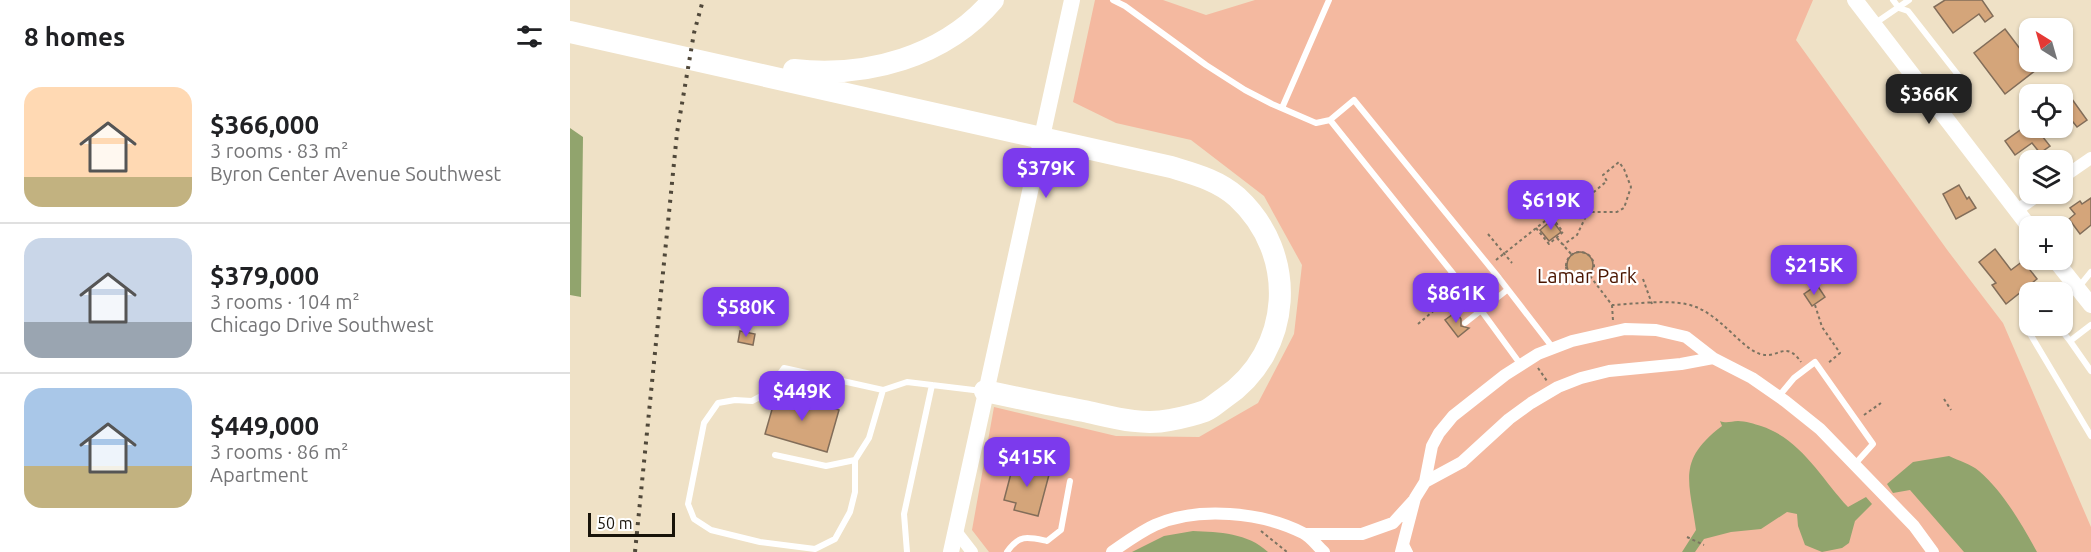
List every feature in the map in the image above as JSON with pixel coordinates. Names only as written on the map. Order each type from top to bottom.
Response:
[{"type":"highway","points":[[731,62],[827,74],[861,71],[902,61],[934,46],[963,28],[993,0]]},
{"type":"highway","points":[[570,20],[627,39]]},
{"type":"highway","points":[[570,32],[627,39],[731,62],[1003,130],[1171,167],[1208,178],[1236,197],[1256,219],[1271,245],[1278,272],[1280,305],[1274,336],[1258,367],[1236,390],[1206,411],[1168,421],[1140,423],[985,392]]},
{"type":"main road","points":[[951,552],[1072,0]]},
{"type":"main road","points":[[1855,0],[2020,216]]},
{"type":"main road","points":[[2063,270],[2091,305]]},
{"type":"street","points":[[2073,170],[2091,158]]},
{"type":"street","points":[[2016,211],[2026,204]]},
{"type":"street","points":[[1305,534],[1362,534],[1393,523],[1415,498],[1425,482],[1432,446],[1453,416],[1477,396],[1526,362],[1572,340],[1619,330],[1656,330],[1686,336],[1713,358],[1752,378],[1779,396],[1820,429],[1914,526],[1933,552]]},
{"type":"street","points":[[1425,482],[1462,462],[1509,419],[1531,402],[1553,390],[1581,378],[1609,370],[1681,364],[1713,358]]},
{"type":"street","points":[[1405,548],[1415,498]]},
{"type":"street","points":[[1112,552],[1130,539],[1157,525],[1199,513],[1272,520],[1305,534],[1324,552]]},
{"type":"street","points":[[955,530],[972,552]]},
{"type":"lane","points":[[1113,0],[1227,79],[1316,123],[1330,120],[1354,100],[1553,348]]},
{"type":"lane","points":[[1282,108],[1329,0]]},
{"type":"lane","points":[[1874,24],[1896,3],[1909,0]]},
{"type":"lane","points":[[1896,3],[1899,8],[1908,11],[1962,80],[1959,86],[1935,104]]},
{"type":"lane","points":[[1330,120],[1482,311],[1526,362]]},
{"type":"lane","points":[[2078,289],[2091,272]]},
{"type":"lane","points":[[1465,323],[1508,290]]},
{"type":"lane","points":[[2070,341],[2091,325]]},
{"type":"lane","points":[[2031,336],[2091,436]]},
{"type":"lane","points":[[2066,336],[2091,371]]},
{"type":"lane","points":[[1779,396],[1794,378],[1815,362],[1873,444],[1854,465]]},
{"type":"lane","points":[[883,390],[869,438],[855,460],[855,492],[850,512],[835,539],[815,549],[760,542],[711,530],[694,519],[688,504],[704,423],[718,403],[735,400],[752,401],[765,394],[784,368],[883,390],[907,381],[985,392]]},
{"type":"lane","points":[[907,552],[904,514],[932,385]]},
{"type":"lane","points":[[775,455],[826,466],[855,460]]},
{"type":"lane","points":[[1007,552],[1014,541],[1028,537],[1047,541],[1061,530],[1070,482]]},
{"type":"path","points":[[1489,266],[1584,190],[1589,196],[1607,181],[1603,175],[1619,162],[1631,187],[1624,208],[1617,212],[1588,212],[1573,199]]},
{"type":"path","points":[[1563,245],[1577,235],[1588,212]]},
{"type":"path","points":[[1536,228],[1549,244],[1557,238],[1563,232],[1551,216]]},
{"type":"path","points":[[1488,234],[1512,263]]},
{"type":"path","points":[[1557,238],[1572,255]]},
{"type":"path","points":[[1581,251],[1589,255],[1594,262],[1590,276],[1578,279],[1570,275],[1567,262],[1572,255],[1581,251]]},
{"type":"path","points":[[1590,276],[1612,305],[1619,330]]},
{"type":"path","points":[[1643,279],[1652,304]]},
{"type":"path","points":[[1418,324],[1463,286]]},
{"type":"path","points":[[1612,305],[1686,304],[1700,308],[1759,354],[1793,352],[1806,369]]},
{"type":"path","points":[[1815,304],[1822,327],[1840,353]]},
{"type":"path","points":[[1820,370],[1845,350]]},
{"type":"path","points":[[1526,362],[1553,390]]},
{"type":"path","points":[[1944,399],[1951,410]]},
{"type":"path","points":[[1856,420],[1881,403]]},
{"type":"path","points":[[1259,530],[1287,552]]},
{"type":"path","points":[[1687,537],[1704,545]]},
{"type":"green space","name":"Lamar Park","points":[[1095,0],[1163,0],[1206,15],[1255,0],[1813,0],[1796,40],[1948,251],[2003,323],[2091,527],[2091,552],[989,552],[972,530],[994,407],[1116,436],[1199,437],[1258,403],[1294,334],[1302,265],[1264,196],[1191,140],[1116,123],[1073,102]]},
{"type":"shaded area","points":[[570,128],[583,137],[581,297],[570,295]]},
{"type":"shaded area","points":[[1720,421],[1741,421],[1761,426],[1788,440],[1809,460],[1848,507],[1866,497],[1872,504],[1855,521],[1849,543],[1842,548],[1822,552],[1805,545],[1798,526],[1797,514],[1787,512],[1761,529],[1731,532],[1704,539],[1695,552],[1682,552],[1696,530],[1689,484],[1692,461],[1708,438],[1722,426]]},
{"type":"shaded area","points":[[1949,456],[1972,466],[1988,480],[2011,509],[2037,552],[1964,552],[1910,490],[1893,493],[1887,484],[1913,462]]},
{"type":"shaded area","points":[[1193,531],[1242,537],[1268,552],[1132,552],[1164,536]]},
{"type":"building","points":[[1945,0],[1982,0],[1993,16],[1985,22],[1979,14],[1953,33],[1934,7]]},
{"type":"building","points":[[2005,29],[2019,48],[2019,72],[2033,72],[2005,94],[1974,53]]},
{"type":"building","points":[[2073,101],[2087,120],[2077,127],[2073,122]]},
{"type":"building","points":[[2019,131],[2019,138],[2044,138],[2050,146],[2044,150],[2038,150],[2032,143],[2015,155],[2005,141]]},
{"type":"building","points":[[1959,185],[1967,199],[1969,197],[1976,208],[1956,219],[1943,194]]},
{"type":"building","points":[[2091,198],[2091,225],[2080,234],[2073,224],[2073,216],[2075,214],[2070,208],[2080,201],[2082,204]]},
{"type":"building","points":[[1552,220],[1561,232],[1549,241],[1540,230]]},
{"type":"building","points":[[1995,249],[2011,270],[2019,264],[2019,270],[2030,270],[2037,279],[2033,282],[2019,282],[2019,294],[2006,304],[1992,285],[1996,283],[1979,262]]},
{"type":"building","points":[[1580,252],[1589,256],[1593,265],[1589,274],[1580,278],[1571,274],[1567,265],[1571,256]]},
{"type":"building","points":[[1817,285],[1825,297],[1812,306],[1804,294]]},
{"type":"building","points":[[1456,312],[1461,319],[1461,326],[1469,328],[1458,337],[1445,320]]},
{"type":"building","points":[[740,331],[755,334],[753,345],[738,342]]},
{"type":"building","points":[[777,392],[839,410],[827,452],[765,434]]},
{"type":"building","points":[[1014,462],[1050,471],[1038,516],[1014,510],[1016,503],[1004,500]]},
{"type":"railway","points":[[635,552],[677,133],[694,33],[703,0]]}]
